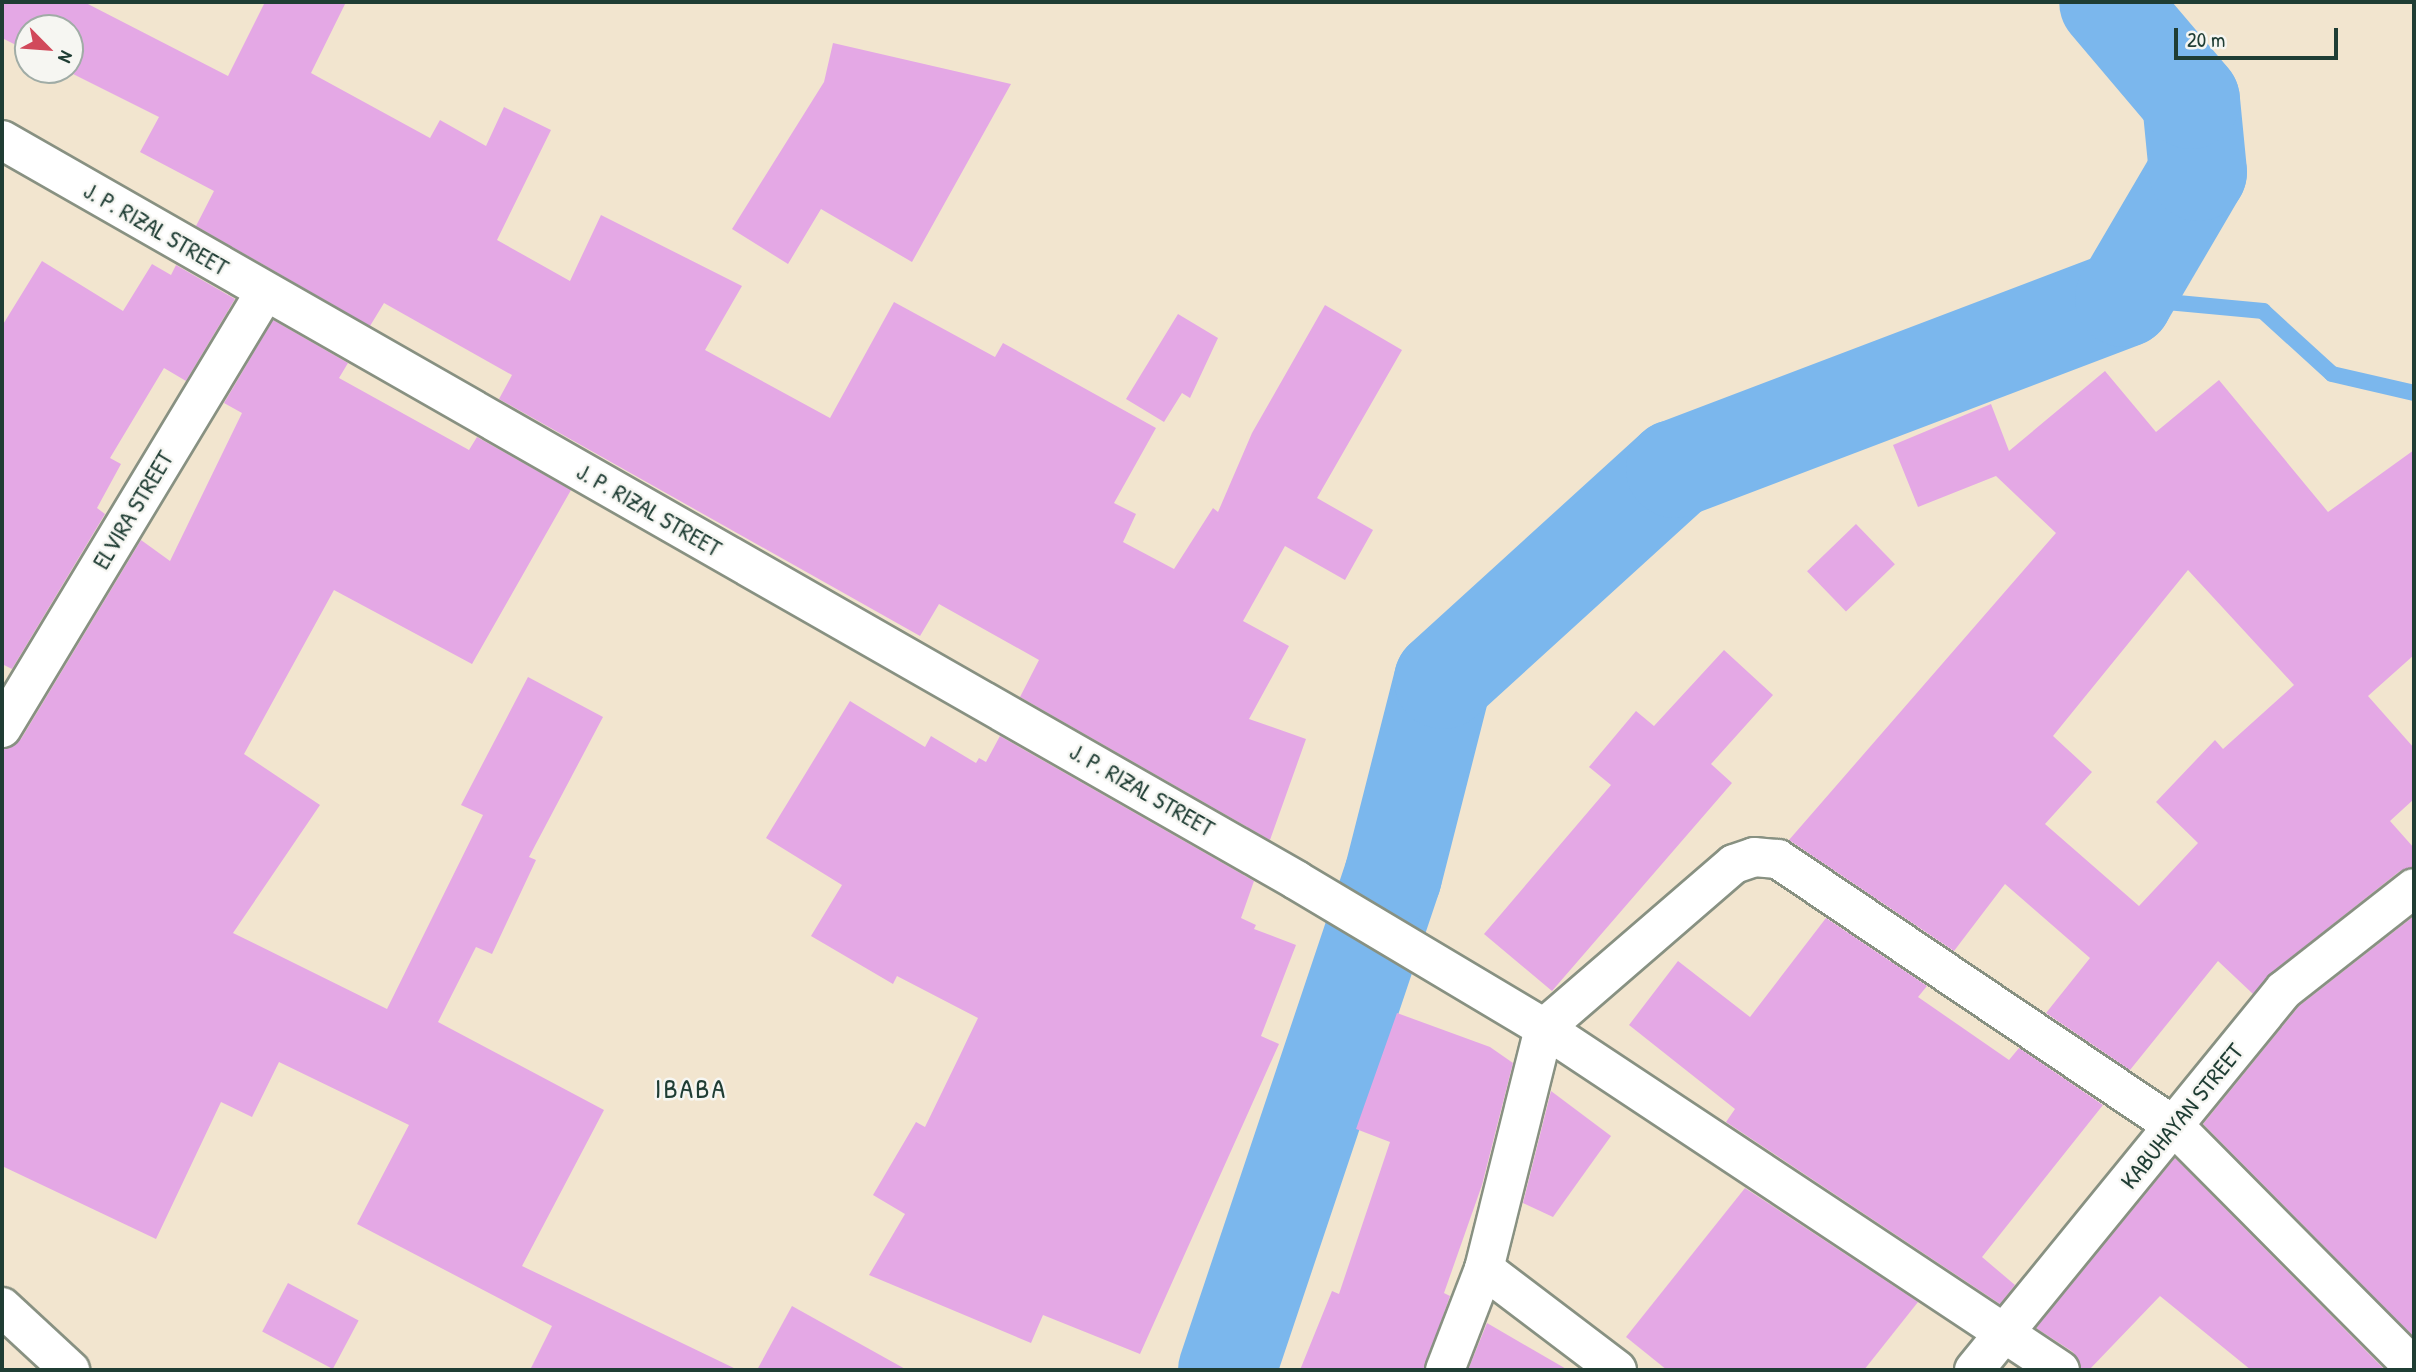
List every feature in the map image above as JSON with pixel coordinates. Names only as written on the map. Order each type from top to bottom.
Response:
[{"type":"street","name":"J. P. RIZAL STREET","points":[[2,139],[1296,880],[1544,1028],[2060,1370]]},
{"type":"street","name":"ELVIRA STREET","points":[[2,728],[265,292]]},
{"type":"street","points":[[1445,1370],[1483,1269],[1544,1028],[1734,864],[1754,857],[1778,859],[2174,1126],[2414,1368]]},
{"type":"street","name":"KABUHAYAN STREET","points":[[1974,1370],[2284,990],[2414,888]]},
{"type":"street","points":[[1483,1269],[1616,1370]]},
{"type":"street","points":[[2,1307],[70,1370]]},
{"type":"building","points":[[2,2],[84,2],[228,76],[265,2],[346,2],[311,73],[430,138],[440,120],[486,146],[504,107],[551,130],[497,240],[570,281],[601,215],[742,286],[705,350],[830,418],[894,302],[995,357],[1003,343],[1156,428],[1114,503],[1136,514],[1123,542],[1174,569],[1213,508],[1218,512],[1252,433],[1325,305],[1402,350],[1317,498],[1373,530],[1345,580],[1285,546],[1243,621],[1289,646],[1249,719],[1306,739],[1270,840],[1020,697],[1039,660],[939,604],[920,636],[499,399],[512,375],[384,303],[370,326],[196,226],[214,191],[140,152],[159,117],[84,80],[84,14],[14,14],[14,44],[2,38]]},
{"type":"building","points":[[833,43],[1011,84],[912,262],[821,209],[788,264],[732,229],[824,82]]},
{"type":"building","points":[[42,261],[123,311],[152,264],[171,275],[176,265],[235,299],[186,381],[164,368],[110,458],[121,464],[97,508],[105,514],[12,669],[2,664],[2,326]]},
{"type":"building","points":[[1178,314],[1218,338],[1190,398],[1182,393],[1164,422],[1126,399]]},
{"type":"building","points":[[273,320],[348,363],[339,378],[469,450],[477,437],[571,490],[472,664],[334,590],[244,754],[320,805],[233,933],[387,1009],[483,815],[461,805],[528,677],[603,717],[529,857],[536,860],[492,954],[476,947],[438,1022],[604,1110],[522,1266],[738,1370],[530,1370],[552,1326],[357,1224],[409,1125],[279,1062],[252,1117],[221,1102],[156,1239],[2,1166],[2,750],[21,739],[141,540],[170,561],[242,413],[224,403]]},
{"type":"building","points":[[2105,371],[2156,432],[2219,380],[2328,512],[2414,450],[2414,655],[2368,696],[2414,748],[2414,799],[2390,821],[2414,848],[2414,867],[2400,871],[2271,973],[2253,994],[2218,961],[2130,1070],[2046,1013],[2090,958],[2005,884],[1954,951],[1789,840],[2056,533],[1996,476],[1918,507],[1893,445],[1991,404],[2009,451]],"holes":[[[2188,570],[2294,685],[2223,749],[2215,740],[2156,802],[2198,843],[2139,906],[2045,824],[2092,772],[2053,736]]]},
{"type":"building","points":[[1856,524],[1895,564],[1846,612],[1807,571]]},
{"type":"building","points":[[1724,650],[1773,695],[1711,764],[1732,783],[1552,991],[1484,934],[1611,785],[1589,767],[1636,711],[1654,726]]},
{"type":"building","points":[[850,701],[925,747],[931,736],[976,763],[979,758],[986,762],[1000,736],[1254,881],[1241,918],[1256,925],[1254,929],[1296,945],[1261,1036],[1279,1044],[1140,1354],[1043,1315],[1031,1343],[869,1275],[905,1214],[873,1195],[916,1122],[925,1127],[978,1018],[897,976],[893,984],[811,936],[842,885],[766,838]]},
{"type":"building","points":[[2414,916],[2414,1337],[2203,1124],[2299,1006]]},
{"type":"building","points":[[1826,918],[1927,986],[1918,997],[2009,1060],[2019,1048],[2103,1105],[1982,1257],[2015,1285],[2000,1304],[1726,1122],[1735,1109],[1629,1025],[1678,961],[1750,1017]]},
{"type":"building","points":[[1397,1013],[1490,1047],[1513,1063],[1482,1185],[1444,1293],[1450,1296],[1424,1370],[1300,1370],[1332,1291],[1339,1294],[1390,1142],[1356,1129]]},
{"type":"building","points":[[1551,1091],[1611,1136],[1553,1217],[1523,1203]]},
{"type":"building","points":[[2175,1158],[2385,1370],[2251,1370],[2160,1296],[2089,1370],[2082,1370],[2073,1352],[2036,1328]]},
{"type":"building","points":[[1745,1188],[1918,1302],[1864,1370],[1667,1370],[1626,1337]]},
{"type":"building","points":[[288,1283],[359,1321],[333,1369],[262,1332]]},
{"type":"building","points":[[792,1306],[907,1370],[757,1370]]},
{"type":"building","points":[[1487,1323],[1568,1370],[1468,1370]]},
{"type":"waterway","points":[[1227,1370],[1393,876],[1443,680],[1675,469],[2124,298],[2198,172],[2191,100],[2108,2]]},
{"type":"waterway","points":[[2124,298],[2263,311],[2332,374],[2414,393]]},
{"type":"district","name":"IBABA","points":[[691,1088]]}]
